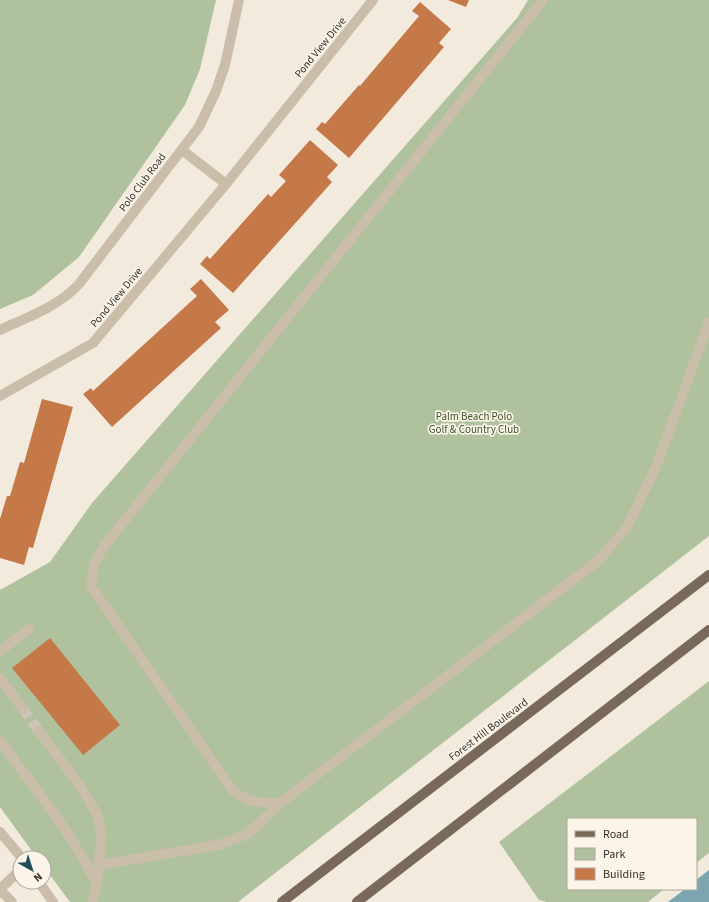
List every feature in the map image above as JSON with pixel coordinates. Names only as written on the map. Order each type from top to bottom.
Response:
[{"type":"main road","name":"Forest Hill Boulevard","points":[[282,902],[709,575]]},
{"type":"main road","points":[[357,902],[709,630]]},
{"type":"street","name":"Polo Club Road","points":[[0,330],[48,308],[70,294],[199,127],[216,91],[225,65],[239,0]]},
{"type":"street","name":"Pond View Drive","points":[[0,396],[93,343],[226,184],[373,0]]},
{"type":"street","points":[[279,804],[250,801],[233,791],[92,586],[94,564],[105,545],[543,0]]},
{"type":"street","points":[[182,150],[226,184]]},
{"type":"street","points":[[99,865],[218,845],[248,834],[279,804],[599,560],[627,526],[656,467],[709,322]]},
{"type":"street","points":[[0,650],[29,629]]},
{"type":"street","points":[[0,678],[23,709]]},
{"type":"street","points":[[39,731],[81,787],[98,816],[102,836],[97,886],[92,902]]},
{"type":"street","points":[[0,741],[63,826],[97,886]]},
{"type":"street","points":[[0,832],[15,850]]},
{"type":"street","points":[[12,878],[0,889],[12,902]]},
{"type":"street","points":[[45,890],[53,902]]},
{"type":"green space","points":[[0,0],[216,0],[200,69],[185,105],[79,257],[33,295],[0,309]]},
{"type":"green space","name":"Palm Beach Polo Golf & Country Club","points":[[528,0],[709,0],[709,536],[238,902],[70,902],[52,878],[52,850],[31,850],[0,807],[0,590],[50,562],[92,503],[517,18]]},
{"type":"green space","points":[[709,681],[709,853],[697,862],[697,818],[567,818],[567,890],[663,890],[648,902],[547,902],[539,900],[499,842]]},
{"type":"water","points":[[709,870],[709,902],[668,902],[684,890],[697,890],[697,879]]},
{"type":"building","points":[[448,0],[469,0],[466,7]]},
{"type":"building","points":[[420,2],[451,29],[439,43],[444,47],[349,158],[316,129],[322,122],[325,124],[359,85],[360,86],[419,16],[412,11]]},
{"type":"building","points":[[310,140],[338,165],[327,177],[332,182],[233,293],[200,264],[207,256],[210,259],[268,194],[271,197],[286,181],[279,175]]},
{"type":"building","points":[[201,279],[229,310],[215,322],[221,328],[112,427],[83,394],[91,388],[93,391],[197,296],[190,289]]},
{"type":"building","points":[[42,399],[73,407],[33,548],[29,547],[24,565],[0,558],[0,519],[7,496],[10,496],[20,462],[24,463]]},
{"type":"building","points":[[50,638],[120,725],[83,755],[12,668]]},
{"type":"tunnel","points":[[23,709],[39,731]]}]
